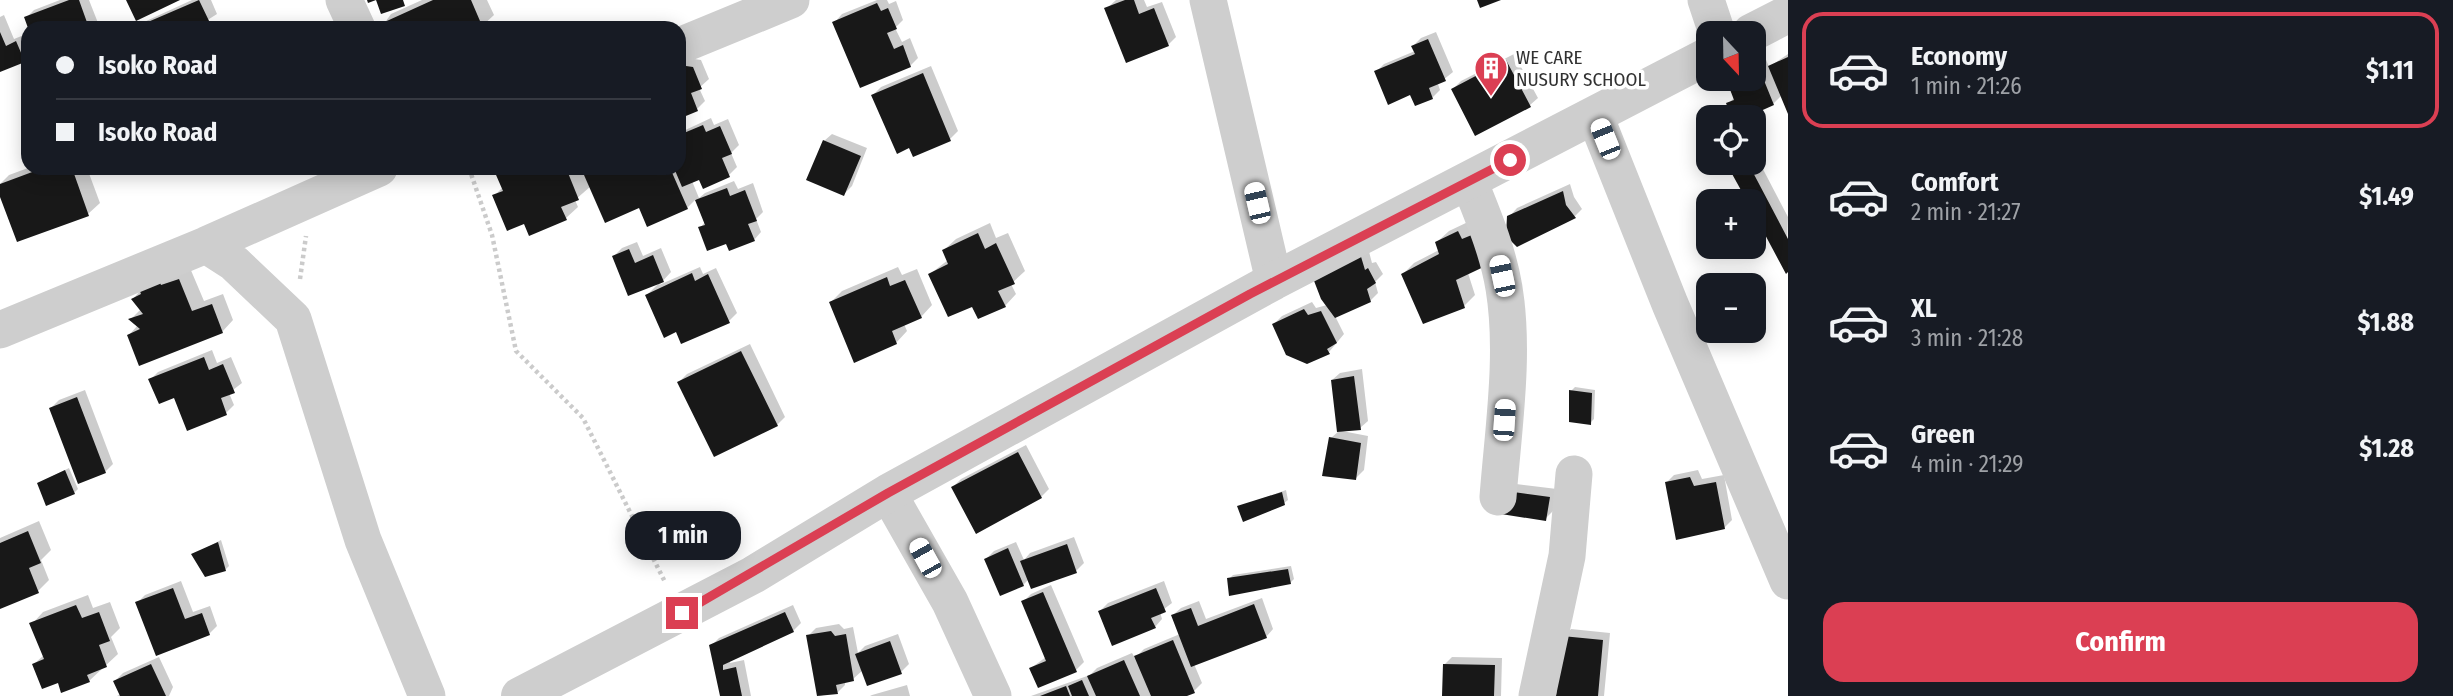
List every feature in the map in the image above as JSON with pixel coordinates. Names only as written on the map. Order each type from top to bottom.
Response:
[{"type":"street","points":[[344,0],[354,21]]},
{"type":"street","points":[[686,43],[791,0]]},
{"type":"street","points":[[1208,0],[1274,281]]},
{"type":"street","points":[[1706,0],[1713,21]]},
{"type":"street","points":[[1766,25],[1788,14]]},
{"type":"street","points":[[520,696],[682,613],[888,493],[1274,281],[1696,62]]},
{"type":"street","points":[[1595,116],[1670,304],[1788,581]]},
{"type":"street","points":[[0,330],[206,245],[364,175]]},
{"type":"street","points":[[1469,181],[1499,262],[1505,290],[1506,394],[1498,497]]},
{"type":"street","points":[[206,245],[244,272],[293,319],[363,540],[427,696]]},
{"type":"street","points":[[1537,696],[1567,556],[1574,474]]},
{"type":"street","points":[[888,493],[950,602],[993,696]]},
{"type":"path","points":[[471,175],[492,235],[516,351],[583,418],[682,613]]},
{"type":"path","points":[[293,319],[303,266],[309,200]]},
{"type":"building","points":[[69,0],[79,0],[86,21],[25,21],[24,17]]},
{"type":"building","points":[[126,0],[180,0],[136,21]]},
{"type":"building","points":[[199,0],[209,21],[150,21]]},
{"type":"building","points":[[376,0],[403,0],[405,6],[381,14]]},
{"type":"building","points":[[433,0],[471,0],[480,21],[387,21]]},
{"type":"building","points":[[1125,0],[1134,0],[1139,14],[1154,8],[1169,46],[1126,63],[1104,8]]},
{"type":"building","points":[[1477,0],[1501,0],[1480,8]]},
{"type":"building","points":[[877,3],[881,11],[888,8],[897,29],[887,33],[894,49],[903,45],[911,67],[860,88],[832,22]]},
{"type":"building","points":[[0,32],[6,46],[16,41],[21,53],[21,64],[0,72]]},
{"type":"building","points":[[1428,39],[1446,81],[1429,88],[1433,99],[1415,106],[1410,95],[1388,105],[1374,71],[1415,54],[1411,46]]},
{"type":"building","points":[[1788,57],[1788,114],[1768,66]]},
{"type":"building","name":"WE CARE NUSURY SCHOOL","points":[[1506,60],[1531,107],[1475,136],[1451,89]]},
{"type":"building","points":[[686,66],[693,67],[702,89],[691,93],[698,111],[686,116]]},
{"type":"building","points":[[923,73],[951,141],[913,157],[909,148],[897,154],[871,95]]},
{"type":"building","points":[[1766,85],[1774,105],[1766,109],[1766,105],[1727,105],[1734,100],[1731,91],[1766,91]]},
{"type":"building","points":[[703,125],[706,132],[720,126],[732,154],[722,158],[730,177],[703,189],[699,180],[682,187],[677,175],[686,175],[686,132]]},
{"type":"building","points":[[823,140],[861,156],[844,196],[806,180]]},
{"type":"building","points":[[24,175],[74,175],[89,216],[17,242],[0,197],[0,184]]},
{"type":"building","points":[[496,175],[569,175],[579,200],[561,207],[567,220],[529,236],[524,224],[507,231],[492,195],[503,191]]},
{"type":"building","points":[[584,175],[673,175],[688,209],[647,227],[639,208],[605,223]]},
{"type":"building","points":[[1733,175],[1754,175],[1762,189],[1740,189]]},
{"type":"building","points":[[727,188],[730,196],[745,190],[757,221],[748,224],[755,241],[729,251],[726,244],[707,251],[698,227],[705,225],[695,200]]},
{"type":"building","points":[[1563,191],[1566,205],[1576,218],[1517,247],[1506,236],[1507,216]]},
{"type":"building","points":[[1766,197],[1788,239],[1786,274],[1766,236]]},
{"type":"building","points":[[1458,231],[1462,239],[1479,232],[1492,263],[1456,280],[1465,308],[1423,324],[1401,274],[1439,254],[1435,242]]},
{"type":"building","points":[[978,233],[985,249],[996,243],[1015,284],[998,291],[1006,307],[978,319],[972,307],[948,317],[928,274],[948,264],[942,250]]},
{"type":"building","points":[[629,249],[635,263],[653,255],[664,282],[628,296],[612,256]]},
{"type":"building","points":[[1359,250],[1365,270],[1368,268],[1376,283],[1367,289],[1371,302],[1335,318],[1321,299],[1311,273]]},
{"type":"building","points":[[692,273],[695,281],[708,274],[730,323],[681,344],[676,332],[664,338],[645,295]]},
{"type":"building","points":[[887,277],[890,286],[905,280],[922,318],[892,331],[897,344],[854,363],[829,302]]},
{"type":"building","points":[[158,278],[161,285],[179,279],[192,311],[212,304],[223,333],[139,366],[127,335],[140,329],[128,319],[143,314],[131,299],[141,294],[138,286]]},
{"type":"building","points":[[1304,309],[1308,315],[1321,311],[1337,343],[1327,349],[1330,354],[1307,364],[1286,355],[1272,324]]},
{"type":"building","points":[[741,351],[778,426],[714,457],[677,382]]},
{"type":"building","points":[[204,357],[209,370],[223,364],[235,393],[221,398],[227,415],[187,431],[174,398],[159,404],[148,379]]},
{"type":"building","points":[[1354,376],[1361,430],[1337,432],[1331,380]]},
{"type":"building","points":[[1569,390],[1592,393],[1591,425],[1569,422]]},
{"type":"building","points":[[77,397],[106,473],[78,484],[49,408]]},
{"type":"building","points":[[1329,437],[1361,443],[1356,480],[1322,476]]},
{"type":"building","points":[[1018,452],[1042,498],[976,534],[951,487]]},
{"type":"building","points":[[65,470],[75,494],[46,506],[37,483]]},
{"type":"building","points":[[1690,477],[1694,486],[1716,482],[1725,529],[1676,540],[1665,482]]},
{"type":"building","points":[[1506,491],[1550,497],[1546,521],[1501,514]]},
{"type":"building","points":[[1282,492],[1285,505],[1243,522],[1237,506]]},
{"type":"building","points":[[28,531],[41,563],[29,568],[39,593],[0,609],[0,543]]},
{"type":"building","points":[[218,542],[226,571],[205,577],[191,554]]},
{"type":"building","points":[[1067,544],[1077,573],[1031,589],[1020,561]]},
{"type":"building","points":[[1008,548],[1024,586],[1000,596],[984,559]]},
{"type":"building","points":[[1288,569],[1291,584],[1229,596],[1227,578]]},
{"type":"building","points":[[173,588],[185,619],[202,613],[210,635],[156,656],[135,602]]},
{"type":"building","points":[[1156,588],[1166,612],[1151,618],[1156,628],[1112,646],[1098,611]]},
{"type":"building","points":[[1043,592],[1077,672],[1038,688],[1029,668],[1046,661],[1021,601]]},
{"type":"building","points":[[1254,604],[1267,638],[1191,667],[1171,615],[1191,608],[1198,626]]},
{"type":"building","points":[[76,605],[82,618],[99,612],[110,641],[99,645],[107,667],[87,675],[90,682],[61,693],[58,683],[42,689],[32,664],[44,659],[29,623]]},
{"type":"building","points":[[785,612],[794,632],[723,665],[723,670],[736,667],[742,696],[720,696],[709,645]]},
{"type":"building","points":[[831,631],[835,636],[846,634],[854,681],[836,685],[838,694],[817,696],[806,635]]},
{"type":"building","points":[[1562,636],[1603,640],[1598,696],[1556,696]]},
{"type":"building","points":[[1173,640],[1195,693],[1187,696],[1151,696],[1134,656]]},
{"type":"building","points":[[890,641],[902,674],[867,686],[855,654]]},
{"type":"building","points":[[1124,660],[1140,696],[1096,696],[1087,676]]},
{"type":"building","points":[[151,664],[166,696],[120,696],[113,681]]},
{"type":"building","points":[[1443,664],[1495,665],[1494,696],[1442,696]]},
{"type":"building","points":[[1082,680],[1089,696],[1072,696],[1068,686]]},
{"type":"building","points":[[1066,686],[1070,696],[1040,696]]},
{"type":"place","name":"WE CARE NUSURY SCHOOL","points":[[1491,98]]},
{"type":"route","points":[[682,613],[752,575],[888,493],[1250,294],[1510,160]]}]
